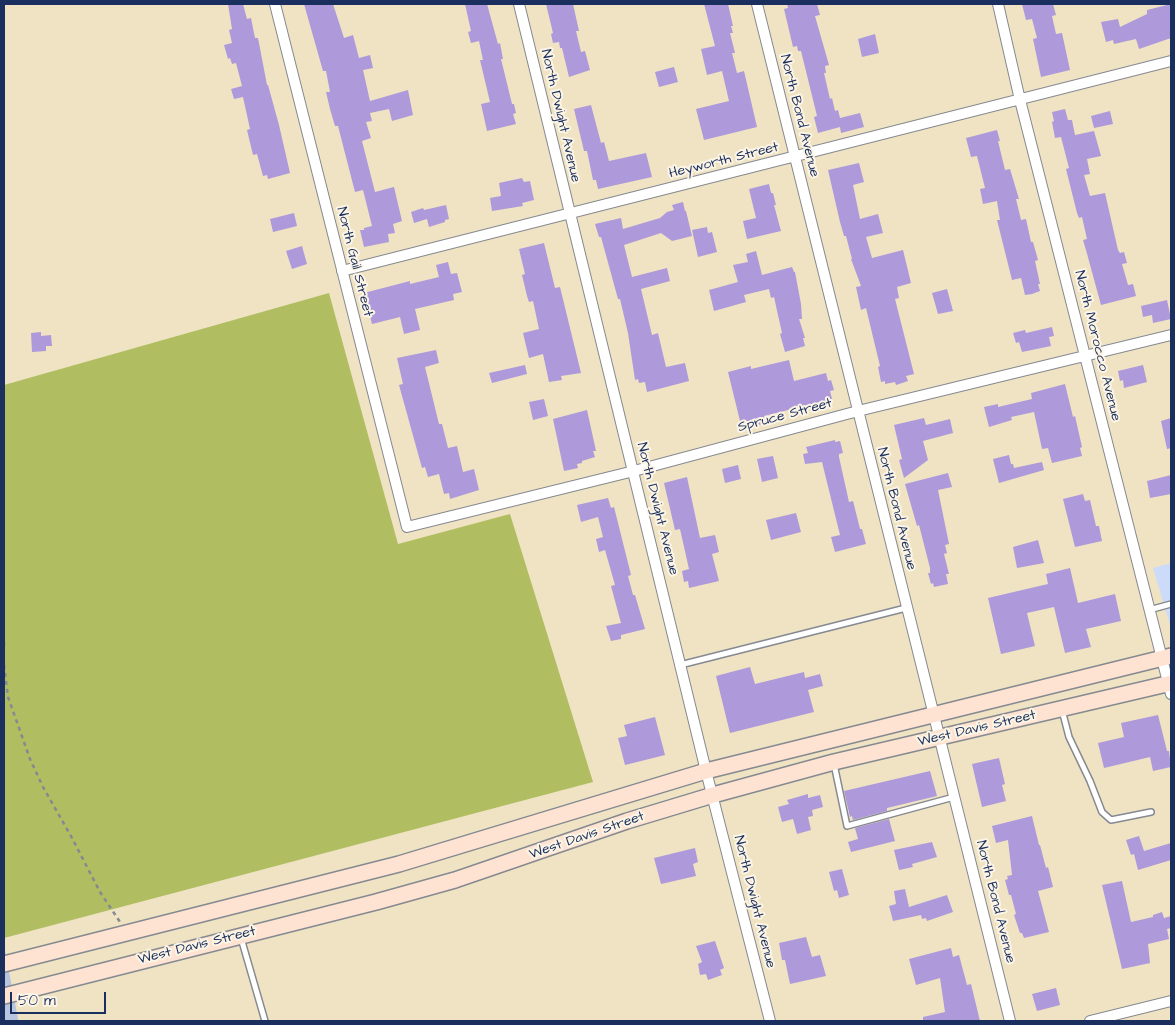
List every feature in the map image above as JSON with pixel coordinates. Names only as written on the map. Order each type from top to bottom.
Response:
[{"type":"main road","name":"West Davis Street","points":[[4,964],[399,864],[706,771],[1167,657]]},
{"type":"main road","name":"West Davis Street","points":[[4,996],[376,902],[455,880],[627,821],[713,794],[834,762],[940,737],[1170,687]]},
{"type":"street","name":"North Gail Street","points":[[274,4],[407,527]]},
{"type":"street","name":"North Dwight Avenue","points":[[519,4],[706,771],[770,1021]]},
{"type":"street","name":"North Bond Avenue","points":[[757,4],[1010,1021]]},
{"type":"street","name":"North Morocco Avenue","points":[[998,4],[1020,100],[1149,610],[1167,657],[1170,687]]},
{"type":"street","name":"Heyworth Street","points":[[342,270],[1171,61]]},
{"type":"street","name":"Spruce Street","points":[[407,527],[858,411],[1171,335]]},
{"type":"street","points":[[1090,1021],[1171,1001]]},
{"type":"lane","points":[[1149,610],[1171,604]]},
{"type":"lane","points":[[680,665],[906,608]]},
{"type":"lane","points":[[1062,709],[1069,738],[1090,781],[1102,812],[1111,820],[1151,812]]},
{"type":"lane","points":[[834,762],[846,826],[954,797]]},
{"type":"lane","points":[[240,935],[265,1021]]},
{"type":"path","points":[[4,642],[4,647]]},
{"type":"path","points":[[4,666],[8,697],[30,758],[43,787],[100,892],[127,933]]},
{"type":"shaded area","points":[[1171,563],[1171,628],[1153,568]]},
{"type":"shaded area","points":[[4,945],[18,1019],[18,1021],[4,1021]]},
{"type":"green space","points":[[329,293],[398,544],[510,514],[593,782],[4,938],[4,385]]},
{"type":"building","points":[[228,4],[243,4],[247,19],[251,18],[255,38],[258,38],[267,85],[290,173],[268,179],[267,175],[263,176],[257,154],[253,155],[247,130],[250,129],[243,97],[234,99],[231,89],[242,86],[236,63],[232,64],[230,58],[228,59],[224,45],[232,43],[229,30],[232,29]]},
{"type":"building","points":[[304,4],[333,4],[344,38],[353,35],[359,58],[370,55],[373,68],[363,70],[370,101],[408,90],[413,115],[392,121],[389,109],[370,113],[372,121],[366,122],[371,138],[362,141],[375,192],[394,187],[402,221],[393,224],[395,233],[388,234],[389,242],[364,247],[360,230],[372,226],[363,190],[355,192],[338,126],[335,126],[330,109],[326,92],[330,92],[326,71],[323,71]]},
{"type":"building","points":[[465,4],[487,4],[498,44],[500,43],[503,59],[501,59],[516,113],[513,114],[516,124],[487,131],[481,104],[490,102],[480,60],[483,60],[479,41],[471,43],[468,32],[471,31]]},
{"type":"building","points":[[546,4],[573,4],[581,52],[585,51],[590,70],[569,77],[562,48],[560,48],[559,42],[553,43],[551,34],[553,33]]},
{"type":"building","points":[[704,4],[728,4],[733,26],[731,26],[733,33],[730,33],[735,53],[732,53],[737,73],[744,71],[757,127],[704,140],[696,109],[729,101],[722,71],[707,75],[701,49],[715,46]]},
{"type":"building","points":[[787,4],[817,4],[820,15],[815,16],[829,65],[825,66],[826,73],[824,73],[830,99],[832,98],[835,111],[838,110],[840,118],[860,113],[864,127],[841,133],[840,127],[818,133],[814,117],[817,116],[801,51],[798,51],[797,46],[793,47],[784,9],[788,8]]},
{"type":"building","points":[[1022,4],[1053,4],[1056,15],[1052,16],[1056,34],[1062,33],[1070,70],[1041,77],[1033,39],[1037,38],[1032,19],[1026,20]]},
{"type":"building","points":[[1171,4],[1171,38],[1139,49],[1136,39],[1114,44],[1113,40],[1106,42],[1101,22],[1118,19],[1120,27],[1147,14],[1147,10]]},
{"type":"building","points":[[875,34],[879,53],[862,57],[858,39]]},
{"type":"building","points":[[674,67],[678,82],[659,87],[655,72]]},
{"type":"building","points":[[591,105],[601,143],[604,142],[609,161],[646,153],[652,177],[598,189],[596,180],[593,180],[587,151],[584,151],[574,109]]},
{"type":"building","points":[[1065,109],[1068,120],[1072,120],[1075,135],[1094,131],[1101,156],[1087,159],[1090,174],[1084,175],[1090,196],[1105,193],[1118,250],[1120,253],[1124,252],[1127,263],[1122,264],[1128,285],[1133,284],[1136,296],[1101,305],[1083,240],[1087,239],[1082,217],[1079,218],[1077,213],[1066,169],[1069,168],[1061,137],[1055,138],[1052,122],[1054,121],[1052,112]]},
{"type":"building","points":[[1110,111],[1113,124],[1094,128],[1091,116]]},
{"type":"building","points":[[997,130],[1005,170],[1010,169],[1019,199],[1016,199],[1021,220],[1026,219],[1031,242],[1033,242],[1038,260],[1035,261],[1040,291],[1032,294],[1025,295],[1021,278],[1012,280],[997,220],[1000,220],[997,201],[983,204],[980,189],[985,188],[977,156],[971,157],[966,138]]},
{"type":"building","points":[[859,163],[864,182],[853,185],[860,219],[878,214],[883,233],[866,237],[872,258],[903,250],[911,283],[897,287],[899,298],[895,299],[914,374],[906,376],[908,381],[896,385],[895,382],[885,384],[885,381],[881,382],[878,367],[880,366],[866,308],[861,310],[856,287],[861,286],[840,222],[828,170]]},
{"type":"building","points":[[522,178],[524,182],[530,181],[534,200],[522,203],[523,206],[492,211],[490,198],[501,196],[499,183]]},
{"type":"building","points":[[769,184],[771,193],[773,193],[781,231],[747,239],[743,221],[756,218],[749,189]]},
{"type":"building","points":[[683,202],[692,236],[672,241],[661,233],[624,245],[632,277],[667,268],[670,281],[641,289],[652,335],[658,333],[666,367],[685,363],[689,381],[647,392],[645,382],[639,383],[638,379],[635,380],[628,333],[620,299],[618,299],[601,237],[599,237],[595,224],[621,218],[623,229],[660,218],[667,212],[674,210],[672,205]]},
{"type":"building","points":[[446,205],[449,219],[445,220],[445,222],[429,227],[427,219],[414,223],[411,212],[423,208],[424,210]]},
{"type":"building","points":[[294,213],[297,226],[273,232],[270,219]]},
{"type":"building","points":[[707,227],[708,233],[712,232],[717,252],[698,257],[692,230]]},
{"type":"building","points":[[544,243],[555,288],[560,287],[581,373],[561,376],[562,380],[549,382],[543,354],[529,358],[523,333],[539,329],[533,301],[529,302],[527,296],[522,275],[525,274],[519,249]]},
{"type":"building","points":[[302,246],[307,264],[292,269],[286,251]]},
{"type":"building","points":[[756,251],[762,275],[792,267],[795,272],[801,304],[802,319],[799,319],[805,338],[803,338],[805,346],[785,352],[774,297],[771,298],[769,289],[744,295],[746,302],[714,311],[709,290],[738,282],[733,265],[748,262],[746,254]]},
{"type":"building","points":[[448,262],[451,274],[457,273],[462,292],[453,294],[454,300],[415,309],[420,330],[404,334],[400,317],[372,324],[364,293],[410,281],[410,284],[439,277],[436,265]]},
{"type":"building","points":[[947,289],[953,311],[938,314],[932,293]]},
{"type":"building","points":[[1167,300],[1171,319],[1153,323],[1152,315],[1143,317],[1141,306]]},
{"type":"building","points":[[1052,327],[1054,336],[1049,337],[1051,346],[1022,352],[1019,342],[1016,343],[1013,333],[1025,330],[1026,333]]},
{"type":"building","points":[[41,332],[41,336],[51,335],[52,346],[46,346],[46,351],[32,352],[31,333]]},
{"type":"building","points":[[436,350],[439,363],[425,367],[439,424],[442,424],[448,448],[457,446],[463,472],[474,469],[479,490],[450,499],[449,493],[444,494],[439,474],[428,477],[425,467],[422,468],[399,385],[403,384],[397,358]]},
{"type":"building","points":[[789,360],[794,381],[826,373],[828,381],[831,380],[834,390],[830,391],[832,399],[764,416],[766,423],[742,429],[728,372]]},
{"type":"building","points":[[525,365],[527,374],[492,383],[489,373]]},
{"type":"building","points":[[1143,365],[1147,382],[1124,388],[1123,380],[1120,381],[1118,371]]},
{"type":"building","points":[[1065,384],[1073,417],[1075,416],[1082,447],[1080,448],[1082,456],[1052,463],[1048,448],[1042,449],[1034,412],[1011,417],[1012,420],[989,427],[984,407],[998,404],[998,407],[1032,399],[1031,393]]},
{"type":"building","points":[[544,399],[548,416],[533,420],[529,402]]},
{"type":"building","points":[[587,410],[596,451],[593,451],[595,457],[577,464],[578,468],[564,471],[553,419]]},
{"type":"building","points":[[924,418],[926,425],[950,419],[953,433],[923,441],[928,460],[904,478],[899,460],[902,459],[894,425]]},
{"type":"building","points":[[1171,418],[1171,448],[1167,449],[1161,421]]},
{"type":"building","points":[[835,440],[835,442],[840,441],[843,453],[839,454],[839,457],[849,502],[853,501],[866,544],[835,552],[831,537],[840,535],[822,462],[805,464],[803,454],[808,453],[806,447]]},
{"type":"building","points":[[1009,455],[1014,468],[1042,462],[1044,470],[999,483],[993,459]]},
{"type":"building","points":[[773,456],[778,478],[762,482],[757,459]]},
{"type":"building","points":[[738,465],[741,479],[725,483],[722,469]]},
{"type":"building","points":[[948,473],[952,487],[938,490],[949,544],[945,545],[947,553],[944,554],[949,574],[946,574],[948,584],[934,587],[933,583],[931,584],[928,573],[930,573],[930,568],[919,525],[917,526],[905,484]]},
{"type":"building","points":[[1171,475],[1171,494],[1150,498],[1147,481]]},
{"type":"building","points":[[687,477],[700,538],[715,535],[719,552],[712,554],[719,581],[689,588],[688,581],[684,582],[682,571],[689,569],[680,529],[675,530],[664,483]]},
{"type":"building","points":[[1083,494],[1085,501],[1090,500],[1096,526],[1099,526],[1102,541],[1075,547],[1063,499]]},
{"type":"building","points":[[608,498],[611,508],[614,507],[631,575],[628,576],[645,629],[621,635],[621,639],[611,641],[606,626],[621,623],[611,586],[615,585],[605,550],[599,552],[596,539],[603,537],[598,517],[581,522],[577,505]]},
{"type":"building","points":[[796,513],[801,532],[771,540],[766,520]]},
{"type":"building","points":[[1038,540],[1044,563],[1017,568],[1013,547]]},
{"type":"building","points":[[1070,568],[1078,603],[1115,594],[1121,621],[1086,629],[1091,647],[1065,653],[1054,607],[1027,613],[1035,646],[1001,654],[988,598],[1048,584],[1046,574]]},
{"type":"building","points":[[750,667],[755,684],[804,672],[805,678],[820,674],[823,686],[808,690],[814,712],[730,733],[716,676]]},
{"type":"building","points":[[1158,715],[1167,751],[1169,751],[1171,767],[1153,771],[1150,757],[1104,768],[1098,743],[1124,737],[1121,723]]},
{"type":"building","points":[[655,717],[665,755],[625,765],[618,738],[627,736],[624,725]]},
{"type":"building","points":[[999,758],[1005,784],[1002,785],[1006,801],[982,807],[972,764]]},
{"type":"building","points":[[930,771],[937,796],[887,808],[887,811],[853,820],[852,816],[850,817],[844,791]]},
{"type":"building","points":[[808,794],[808,798],[820,795],[823,807],[812,810],[813,816],[808,817],[811,830],[797,834],[793,819],[782,822],[778,807],[789,804],[787,800]]},
{"type":"building","points":[[1032,816],[1039,845],[1046,868],[1048,867],[1053,887],[1038,891],[1049,932],[1024,938],[1022,933],[1020,933],[1014,915],[1016,914],[1005,880],[1008,879],[1007,876],[1012,875],[1008,840],[996,843],[992,826]]},
{"type":"building","points":[[889,819],[895,841],[851,852],[848,842],[858,839],[855,828]]},
{"type":"building","points":[[1139,836],[1144,851],[1171,843],[1171,860],[1138,870],[1134,854],[1131,855],[1126,840]]},
{"type":"building","points":[[932,842],[937,857],[912,864],[913,867],[899,870],[894,850]]},
{"type":"building","points":[[695,848],[698,862],[693,864],[696,876],[661,884],[654,858]]},
{"type":"building","points":[[842,869],[849,895],[839,898],[837,890],[834,891],[829,872]]},
{"type":"building","points":[[1122,881],[1131,922],[1153,917],[1153,915],[1162,912],[1164,918],[1171,916],[1171,928],[1167,929],[1169,939],[1148,944],[1150,963],[1122,969],[1102,885]]},
{"type":"building","points":[[905,889],[909,907],[947,895],[953,912],[927,921],[926,918],[922,919],[921,915],[893,921],[889,906],[896,904],[894,891]]},
{"type":"building","points":[[806,937],[812,957],[820,955],[826,976],[790,984],[785,960],[782,960],[779,943]]},
{"type":"building","points":[[715,941],[724,968],[720,970],[722,975],[708,980],[706,974],[700,975],[698,964],[702,962],[696,946]]},
{"type":"building","points":[[951,948],[953,957],[959,955],[967,985],[971,984],[980,1021],[923,1021],[923,1017],[945,1012],[940,978],[916,985],[909,959]]},
{"type":"building","points":[[1056,988],[1060,1005],[1037,1011],[1032,994]]}]
